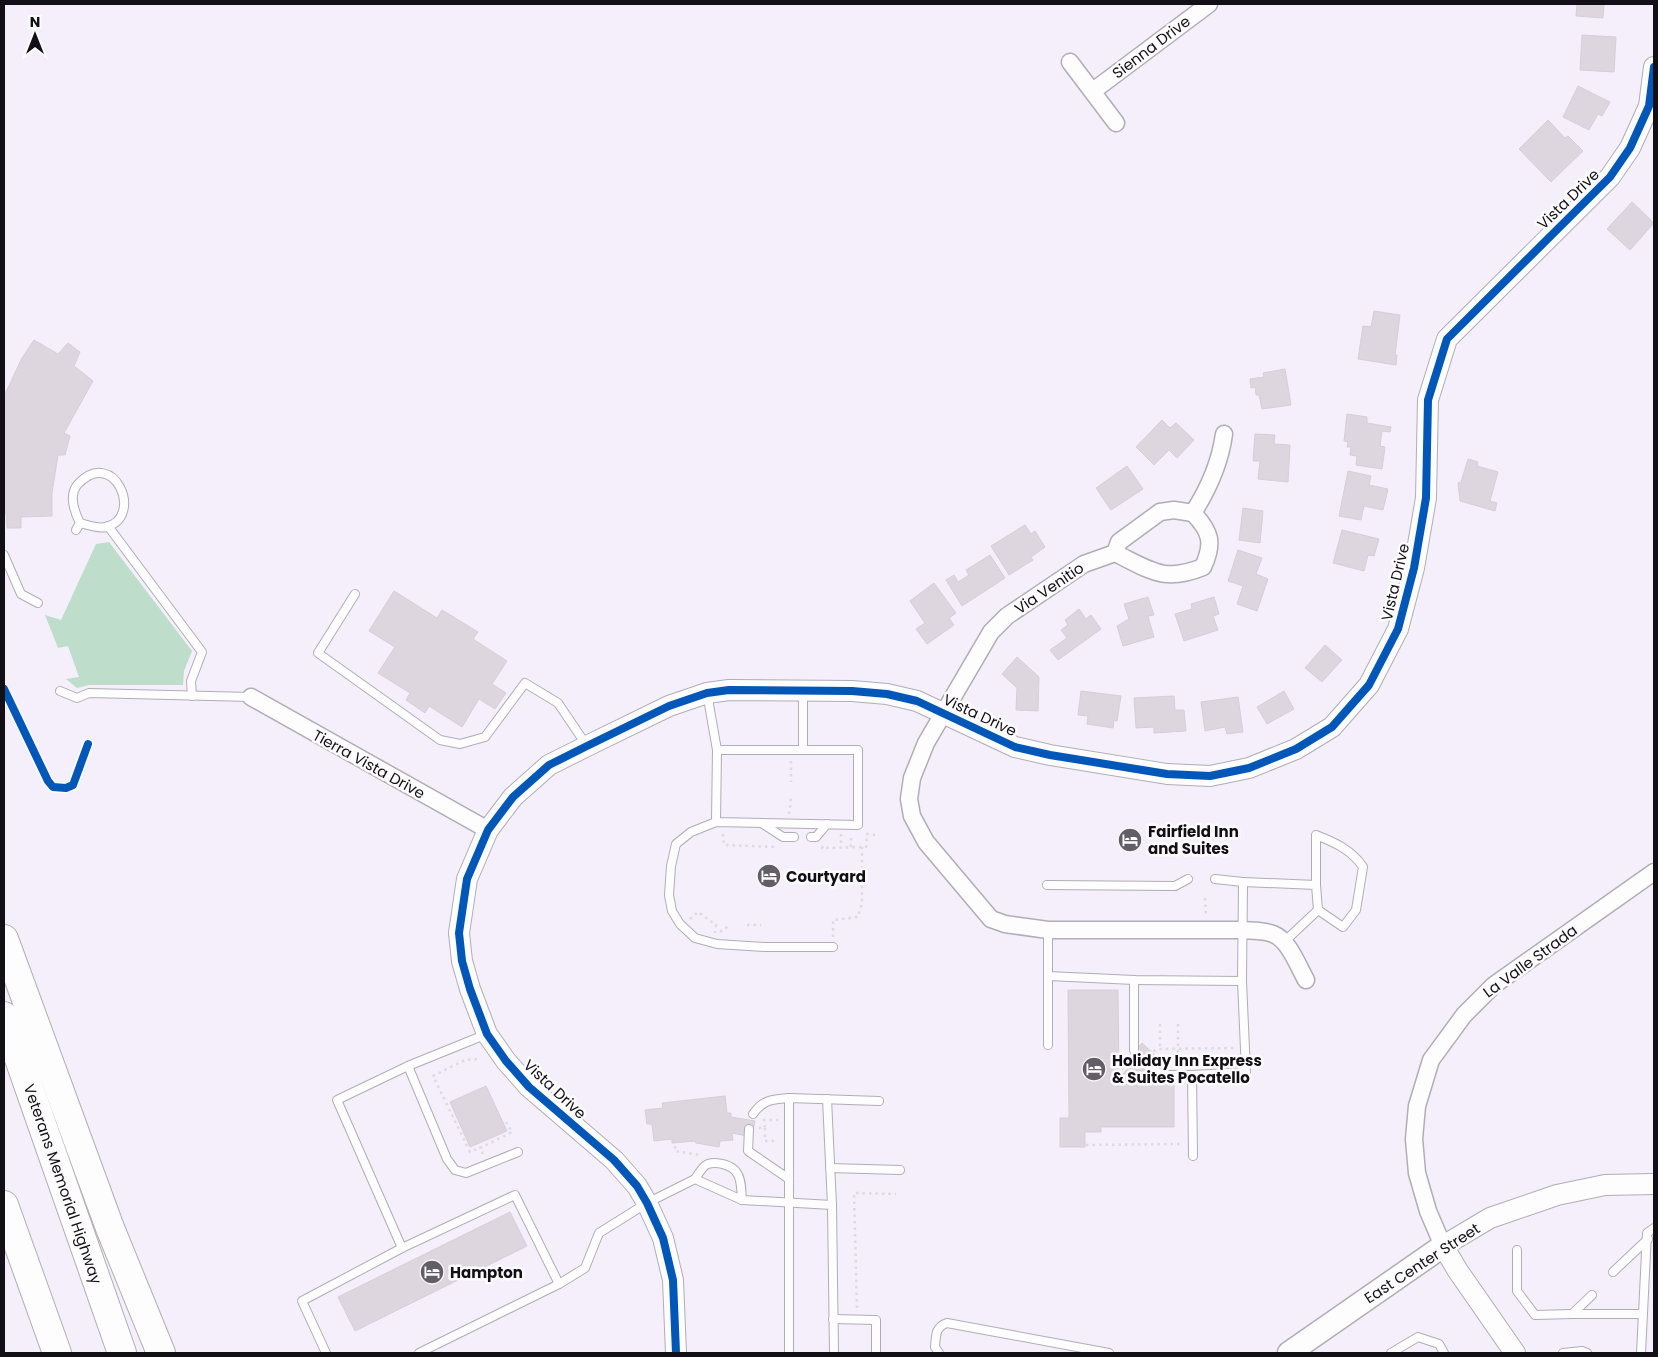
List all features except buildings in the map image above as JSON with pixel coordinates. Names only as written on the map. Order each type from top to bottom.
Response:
[{"type":"highway","points":[[4,939],[110,1228],[161,1353]]},
{"type":"highway","name":"Veterans Memorial Highway","points":[[4,1016],[122,1353]]},
{"type":"highway","points":[[4,1205],[57,1353]]},
{"type":"main road","name":"East Center Street","points":[[1289,1353],[1444,1246]]},
{"type":"street","name":"Sienna Drive","points":[[1093,91],[1209,4]]},
{"type":"street","points":[[1070,62],[1116,123]]},
{"type":"street","name":"Vista Drive","points":[[676,1353],[673,1280],[663,1238],[647,1202],[637,1186],[614,1160],[529,1087],[506,1061],[487,1034],[467,980],[459,932],[467,879],[488,830],[513,797],[549,764],[669,706],[707,693],[729,690],[852,691],[887,694],[917,701],[1015,747],[1050,755],[1167,774],[1210,776],[1250,768],[1296,749],[1332,727],[1369,685],[1398,629],[1414,568],[1426,498],[1428,400],[1447,339],[1610,177],[1630,148],[1649,106],[1654,67]]},
{"type":"street","points":[[1193,513],[1207,491],[1216,469],[1224,434]]},
{"type":"street","points":[[1174,510],[1193,513],[1205,526],[1209,535],[1209,552],[1203,567],[1186,574],[1161,575],[1115,553],[1120,542],[1160,512],[1174,510]]},
{"type":"street","name":"Via Venitio","points":[[1115,553],[1084,564],[1007,616],[991,632],[926,743],[912,778],[909,799],[912,816],[926,842],[991,919],[1004,924],[1048,930],[1241,930],[1274,934],[1284,942]]},
{"type":"street","name":"Tierra Vista Drive","points":[[251,697],[488,830]]},
{"type":"street","name":"La Valle Strada","points":[[1444,1246],[1428,1211],[1417,1173],[1414,1139],[1418,1106],[1431,1060],[1464,1015],[1494,985],[1654,872]]},
{"type":"street","points":[[1284,942],[1306,980]]},
{"type":"street","name":"East Center Street","points":[[1444,1246],[1490,1218],[1557,1195],[1605,1185],[1654,1184]]},
{"type":"street","points":[[1444,1246],[1458,1271],[1515,1353]]},
{"type":"lane","points":[[93,474],[107,474],[118,482],[124,507],[121,518],[108,526],[78,527],[72,498],[74,488],[83,479],[93,474]]},
{"type":"lane","points":[[108,526],[202,652],[191,681],[192,696]]},
{"type":"lane","points":[[4,556],[21,594],[38,604]]},
{"type":"lane","points":[[355,594],[318,653],[440,740],[460,744],[485,737],[525,683],[558,703],[586,746]]},
{"type":"lane","points":[[803,690],[803,750]]},
{"type":"lane","points":[[60,691],[77,698],[89,693],[251,697]]},
{"type":"lane","points":[[707,693],[717,750],[716,822]]},
{"type":"lane","points":[[717,750],[858,750],[858,825],[716,822],[691,832],[676,844],[671,866],[669,895],[672,911],[680,924],[695,938],[717,944],[765,947],[833,943]]},
{"type":"lane","points":[[763,824],[784,837],[794,837]]},
{"type":"lane","points":[[811,837],[816,837],[827,824]]},
{"type":"lane","points":[[1316,835],[1336,843],[1357,858],[1363,867],[1356,910],[1343,927],[1318,910],[1316,835]]},
{"type":"lane","points":[[1047,886],[1176,886],[1188,879]]},
{"type":"lane","points":[[1215,880],[1316,885]]},
{"type":"lane","points":[[1154,1071],[1166,1075],[1246,1072],[1241,930],[1243,882]]},
{"type":"lane","points":[[1284,942],[1318,910]]},
{"type":"lane","points":[[1048,930],[1048,1045]]},
{"type":"lane","points":[[1048,976],[1134,980],[1242,981]]},
{"type":"lane","points":[[1134,980],[1134,1050]]},
{"type":"lane","points":[[402,1248],[337,1100],[408,1066],[487,1034]]},
{"type":"lane","points":[[408,1066],[447,1160],[455,1170],[466,1173],[518,1152]]},
{"type":"lane","points":[[1192,1075],[1193,1156]]},
{"type":"lane","points":[[789,1098],[789,1353]]},
{"type":"lane","points":[[752,1114],[760,1104],[771,1100],[789,1098],[879,1102]]},
{"type":"lane","points":[[827,1100],[832,1205],[834,1353]]},
{"type":"lane","points":[[749,1129],[748,1151],[789,1179]]},
{"type":"lane","points":[[419,1353],[559,1284],[584,1268],[599,1233],[647,1202],[695,1179],[702,1168],[709,1164],[730,1166],[737,1171],[741,1180],[742,1200]]},
{"type":"lane","points":[[830,1168],[900,1170]]},
{"type":"lane","points":[[695,1179],[742,1200],[832,1205]]},
{"type":"lane","points":[[326,1353],[302,1301],[402,1248],[515,1195],[559,1284]]},
{"type":"lane","points":[[1641,1353],[1647,1233],[1654,1228]]},
{"type":"lane","points":[[1613,1272],[1648,1239]]},
{"type":"lane","points":[[1517,1250],[1517,1291],[1535,1315],[1643,1314]]},
{"type":"lane","points":[[1572,1314],[1592,1295]]},
{"type":"lane","points":[[833,1318],[876,1320],[876,1353]]},
{"type":"lane","points":[[939,1353],[935,1347],[936,1331],[941,1325],[947,1323],[1109,1353]]},
{"type":"lane","points":[[1391,1353],[1418,1337],[1439,1344],[1444,1353]]},
{"type":"lane","points":[[1563,1353],[1582,1351],[1587,1353]]},
{"type":"path","points":[[791,758],[791,782]]},
{"type":"path","points":[[789,816],[791,798]]},
{"type":"path","points":[[716,835],[724,834],[724,845],[784,847]]},
{"type":"path","points":[[826,842],[822,848],[841,846],[866,847],[867,834],[875,835]]},
{"type":"path","points":[[833,943],[833,920],[858,917],[862,902],[862,847]]},
{"type":"path","points":[[1205,898],[1206,918]]},
{"type":"path","points":[[686,915],[690,919],[698,912],[716,924],[715,933],[721,932],[730,925]]},
{"type":"path","points":[[747,925],[761,925]]},
{"type":"path","points":[[1160,1024],[1160,1049]]},
{"type":"path","points":[[1178,1024],[1178,1050]]},
{"type":"path","points":[[1142,1059],[1160,1049],[1235,1048]]},
{"type":"path","points":[[1123,1051],[1123,1069],[1133,1083],[1162,1084]]},
{"type":"path","points":[[477,1059],[465,1060],[433,1076],[470,1152],[481,1149],[512,1132],[506,1122]]},
{"type":"path","points":[[765,1128],[765,1141],[767,1141]]},
{"type":"path","points":[[1086,1145],[1181,1145],[1181,1136]]},
{"type":"path","points":[[675,1146],[675,1150],[706,1157]]},
{"type":"path","points":[[857,1298],[858,1289],[855,1284],[854,1193],[896,1194]]},
{"type":"green space","points":[[109,542],[192,651],[184,671],[183,685],[89,685],[77,688],[66,679],[79,677],[68,646],[58,648],[45,615],[61,620],[96,544]]},
{"type":"cycle path","points":[[676,1353],[673,1280],[663,1238],[647,1203],[637,1186],[614,1160],[529,1087],[506,1061],[487,1034],[470,989],[462,961],[459,933],[467,879],[488,830],[513,797],[549,765],[587,746],[669,706],[707,693],[729,690],[852,691],[887,694],[917,701],[1015,747],[1050,755],[1167,774],[1210,776],[1249,768],[1296,749],[1332,727],[1369,685],[1398,629],[1414,568],[1426,498],[1428,400],[1447,339],[1610,177],[1630,148],[1649,106],[1654,67]]},
{"type":"cycle path","points":[[4,689],[48,781],[53,787],[66,788],[73,785],[88,744]]},
{"type":"place","name":"Fairfield Inn and Suites","points":[[1130,840]]},
{"type":"place","name":"Courtyard","points":[[769,876]]},
{"type":"place","name":"Holiday Inn Express & Suites Pocatello","points":[[1094,1069]]},
{"type":"place","name":"Hampton","points":[[432,1272]]}]
